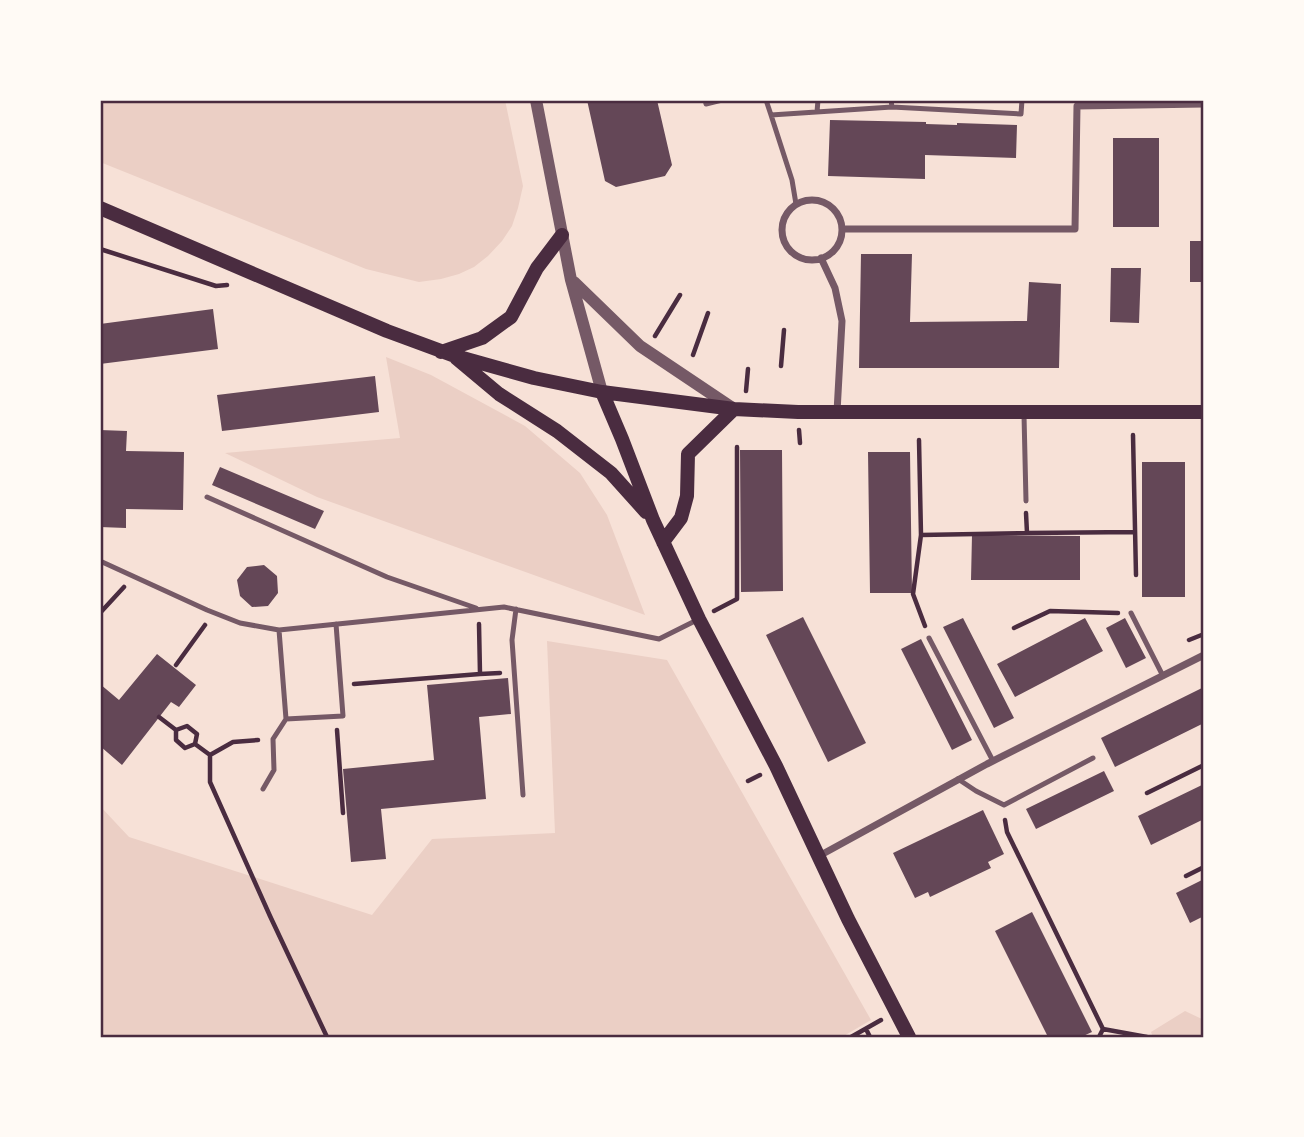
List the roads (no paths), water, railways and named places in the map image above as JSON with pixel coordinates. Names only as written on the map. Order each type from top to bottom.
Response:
[{"type":"main road","points":[[100,208],[447,354],[534,378],[602,392],[734,409],[837,412],[1204,412]]},
{"type":"main road","points":[[447,354],[482,338],[511,317],[537,268],[562,235]]},
{"type":"main road","points":[[447,354],[499,394],[557,431],[611,473],[653,520]]},
{"type":"main road","points":[[602,392],[653,520],[699,618],[776,766],[848,919],[909,1037]]},
{"type":"main road","points":[[663,542],[681,518],[687,496],[688,454],[734,409]]},
{"type":"street","points":[[536,100],[571,279],[602,392]]},
{"type":"street","points":[[842,229],[1074,229],[1077,106],[1204,104]]},
{"type":"street","points":[[817,200],[827,203],[835,210],[842,229],[841,239],[830,254],[812,260],[802,258],[787,246],[782,228],[789,210],[796,204],[817,200]]},
{"type":"street","points":[[821,258],[835,288],[842,321],[837,412]]},
{"type":"street","points":[[571,279],[640,346],[734,409]]},
{"type":"street","points":[[819,856],[958,779],[1204,655]]},
{"type":"lane","points":[[705,100],[706,104],[722,100]]},
{"type":"lane","points":[[766,100],[792,180],[796,204]]},
{"type":"lane","points":[[817,112],[818,100]]},
{"type":"lane","points":[[891,100],[892,107]]},
{"type":"lane","points":[[771,115],[892,107],[1021,114],[1022,100]]},
{"type":"lane","points":[[1024,412],[1026,501]]},
{"type":"lane","points":[[206,498],[387,577],[479,609]]},
{"type":"lane","points":[[100,561],[240,624],[279,630],[504,607],[659,639],[699,618]]},
{"type":"lane","points":[[516,609],[512,640],[523,795]]},
{"type":"lane","points":[[1131,613],[1163,676]]},
{"type":"lane","points":[[286,719],[343,716],[336,624]]},
{"type":"lane","points":[[263,789],[274,770],[273,739],[286,719],[279,630]]},
{"type":"lane","points":[[929,638],[993,761]]},
{"type":"lane","points":[[958,779],[1004,805],[1093,758]]}]
